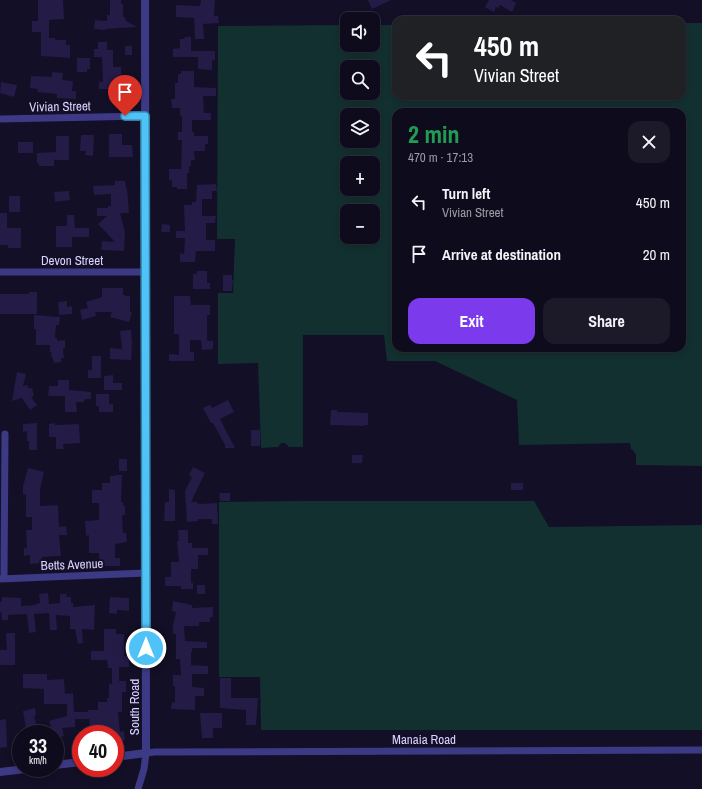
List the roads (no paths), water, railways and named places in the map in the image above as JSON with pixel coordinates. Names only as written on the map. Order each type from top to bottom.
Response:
[{"type":"street","name":"South Road","points":[[138,789],[144,769],[146,753],[145,0]]},
{"type":"street","name":"Vivian Street","points":[[0,119],[145,116]]},
{"type":"street","name":"Devon Street","points":[[0,272],[145,272]]},
{"type":"street","points":[[2,578],[5,434]]},
{"type":"street","name":"Betts Avenue","points":[[2,578],[146,573]]},
{"type":"street","name":"Manaia Road","points":[[146,753],[702,750]]},
{"type":"street","points":[[124,756],[146,753]]},
{"type":"street","points":[[0,772],[12,771]]}]
